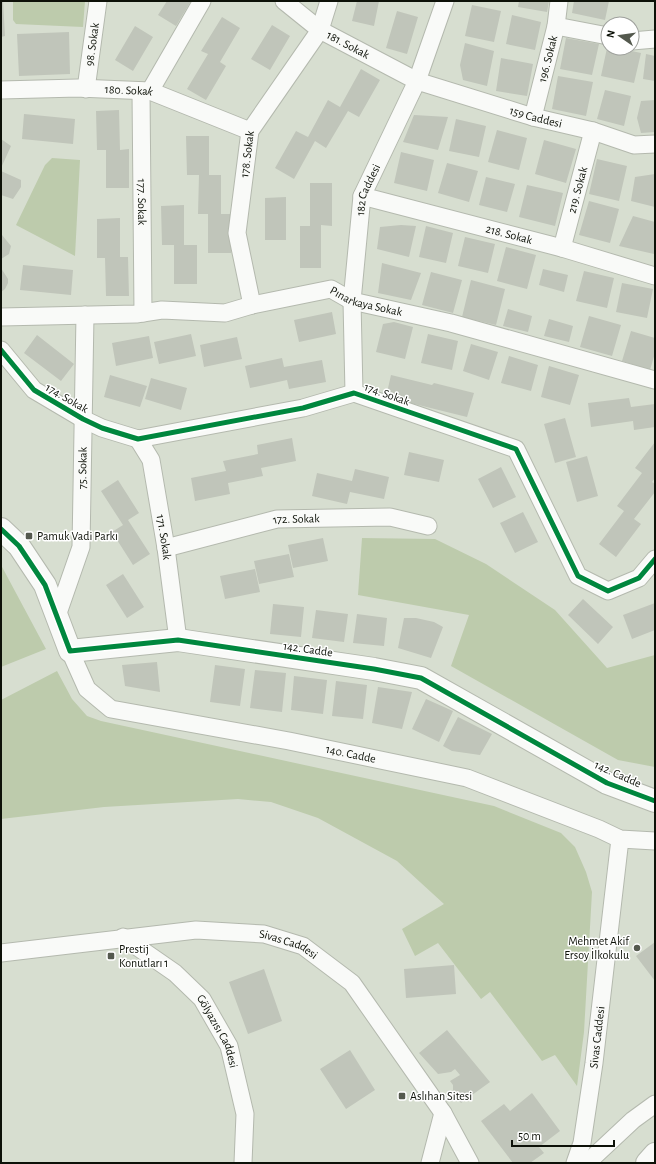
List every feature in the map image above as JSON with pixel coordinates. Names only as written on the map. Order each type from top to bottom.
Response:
[{"type":"street","name":"98. Sokak","points":[[86,88],[98,1]]},
{"type":"street","points":[[145,91],[202,1]]},
{"type":"street","name":"181. Sokak","points":[[284,1],[320,30],[417,81]]},
{"type":"street","name":"178. Sokak","points":[[252,305],[237,233],[250,131],[320,30],[329,1]]},
{"type":"street","name":"182 Caddesi","points":[[354,393],[352,301],[362,196],[417,81],[445,1]]},
{"type":"street","name":"196. Sokak","points":[[533,117],[556,26],[559,1]]},
{"type":"street","points":[[556,26],[600,34]]},
{"type":"street","points":[[640,40],[655,39]]},
{"type":"street","name":"159 Caddesi","points":[[417,81],[533,117],[593,132],[634,145],[655,144]]},
{"type":"street","name":"180. Sokak","points":[[1,90],[86,88],[145,91],[250,131]]},
{"type":"street","name":"177. Sokak","points":[[143,313],[145,91]]},
{"type":"street","name":"219. Sokak","points":[[562,248],[593,132]]},
{"type":"street","name":"218. Sokak","points":[[362,196],[562,248],[655,276]]},
{"type":"street","name":"Pınarkaya Sokak","points":[[1,317],[85,316],[143,313],[162,310],[225,313],[252,305],[331,289],[352,301],[451,322],[655,380]]},
{"type":"street","name":"75. Sokak","points":[[57,616],[81,547],[85,316]]},
{"type":"street","name":"174. Sokak","points":[[1,350],[34,390],[83,419],[102,428],[138,440],[303,408],[354,393],[516,449],[578,576],[608,591],[639,578],[655,559]]},
{"type":"street","name":"171. Sokak","points":[[138,440],[151,460],[166,548],[178,640]]},
{"type":"street","name":"172. Sokak","points":[[166,548],[277,519],[390,517],[428,526]]},
{"type":"street","points":[[1,529],[19,546],[44,585],[70,651]]},
{"type":"street","name":"142. Cadde","points":[[70,651],[178,640],[374,669],[421,678],[608,783],[655,801]]},
{"type":"street","name":"140. Cadde","points":[[70,651],[87,689],[111,709],[289,740],[467,778],[599,828],[620,839],[655,841]]},
{"type":"street","name":"Sivas Caddesi","points":[[575,1163],[582,1143],[593,1070],[620,839]]},
{"type":"street","name":"Sivas Caddesi","points":[[1,953],[123,937],[196,930],[264,934],[303,946],[352,983],[444,1113],[470,1163]]},
{"type":"street","name":"Gölyazısı Caddesi","points":[[123,937],[175,973],[202,999],[229,1046],[245,1114],[243,1163]]},
{"type":"street","points":[[587,1163],[633,1120],[655,1104]]},
{"type":"street","points":[[430,1163],[444,1113]]},
{"type":"street","points":[[647,1163],[655,1154]]},
{"type":"green space","points":[[13,1],[85,1],[83,27],[16,24],[13,20]]},
{"type":"green space","points":[[52,158],[80,160],[75,256],[16,225],[45,165]]},
{"type":"green space","points":[[362,538],[435,539],[486,564],[555,610],[607,668],[655,655],[655,767],[618,760],[451,666],[469,615],[358,595]]},
{"type":"green space","points":[[1,565],[46,649],[1,667]]},
{"type":"green space","points":[[57,671],[72,699],[87,716],[101,721],[494,806],[561,833],[575,847],[586,872],[592,892],[584,1032],[577,1086],[555,1055],[542,1061],[490,992],[481,999],[438,943],[415,956],[402,929],[444,904],[397,861],[318,818],[271,802],[238,799],[104,807],[1,819],[1,700]]},
{"type":"building","points":[[1,1],[3,1],[5,36],[1,37]]},
{"type":"building","points":[[167,1],[191,1],[176,26],[158,15]]},
{"type":"building","points":[[357,1],[379,1],[374,26],[352,21]]},
{"type":"building","points":[[519,1],[549,1],[547,12],[518,7]]},
{"type":"building","points":[[574,1],[609,1],[606,16],[600,16],[600,19],[572,13]]},
{"type":"building","points":[[472,5],[501,11],[494,42],[465,36]]},
{"type":"building","points":[[397,11],[418,17],[407,54],[386,48]]},
{"type":"building","points":[[512,15],[541,22],[535,50],[506,44]]},
{"type":"building","points":[[222,17],[240,28],[220,62],[226,66],[206,100],[187,89],[208,54],[201,51]]},
{"type":"building","points":[[272,25],[290,36],[270,70],[251,59]]},
{"type":"building","points":[[135,26],[153,37],[133,71],[115,60]]},
{"type":"building","points":[[69,32],[70,74],[19,76],[17,34]]},
{"type":"building","points":[[566,38],[599,44],[592,75],[560,69]]},
{"type":"building","points":[[465,43],[494,51],[487,86],[463,80],[460,65]]},
{"type":"building","points":[[641,53],[634,83],[601,76],[605,56],[640,56]]},
{"type":"building","points":[[646,54],[655,56],[655,81],[643,79]]},
{"type":"building","points":[[501,58],[533,64],[527,96],[496,91]]},
{"type":"building","points":[[361,69],[380,80],[359,117],[348,111],[326,148],[315,141],[294,179],[275,168],[296,131],[308,137],[328,100],[340,107]]},
{"type":"building","points":[[558,76],[593,82],[586,116],[552,109]]},
{"type":"building","points":[[605,90],[631,96],[624,126],[597,119]]},
{"type":"building","points":[[655,100],[655,132],[641,133],[637,118],[641,101]]},
{"type":"building","points":[[119,110],[120,150],[129,149],[129,188],[106,188],[106,150],[97,150],[96,111]]},
{"type":"building","points":[[24,114],[75,119],[73,144],[22,139]]},
{"type":"building","points":[[414,115],[448,117],[438,150],[403,142]]},
{"type":"building","points":[[456,119],[486,126],[479,157],[449,151]]},
{"type":"building","points":[[497,130],[527,138],[519,170],[488,162]]},
{"type":"building","points":[[186,136],[209,136],[209,175],[221,175],[221,214],[231,214],[231,253],[208,253],[208,214],[198,214],[199,175],[187,175]]},
{"type":"building","points":[[1,139],[11,146],[1,168]]},
{"type":"building","points":[[544,140],[576,149],[566,183],[535,174]]},
{"type":"building","points":[[401,152],[434,160],[427,191],[394,183]]},
{"type":"building","points":[[597,159],[627,166],[619,201],[589,194]]},
{"type":"building","points":[[447,163],[478,171],[469,202],[438,193]]},
{"type":"building","points":[[1,171],[21,180],[21,187],[13,199],[1,195]]},
{"type":"building","points":[[655,174],[655,207],[631,201],[635,177]]},
{"type":"building","points":[[486,177],[515,184],[507,212],[479,205]]},
{"type":"building","points":[[310,183],[332,183],[332,226],[321,225],[321,268],[300,268],[300,226],[310,226]]},
{"type":"building","points":[[527,185],[563,193],[555,226],[519,217]]},
{"type":"building","points":[[286,197],[286,240],[265,240],[265,198]]},
{"type":"building","points":[[589,201],[619,209],[610,243],[579,235]]},
{"type":"building","points":[[184,205],[184,245],[197,245],[197,284],[174,284],[174,245],[162,245],[161,206]]},
{"type":"building","points":[[633,216],[655,222],[654,254],[619,246]]},
{"type":"building","points":[[120,218],[120,257],[128,257],[129,296],[106,296],[105,258],[97,258],[97,219]]},
{"type":"building","points":[[401,225],[416,226],[409,257],[377,249],[380,227]]},
{"type":"building","points":[[426,226],[453,233],[446,263],[419,257]]},
{"type":"building","points":[[2,235],[11,246],[9,254],[1,259]]},
{"type":"building","points":[[465,237],[495,244],[488,273],[458,266]]},
{"type":"building","points":[[506,247],[536,255],[527,289],[497,281]]},
{"type":"building","points":[[382,263],[421,273],[411,300],[378,293]]},
{"type":"building","points":[[23,265],[73,270],[71,295],[20,290]]},
{"type":"building","points":[[1,268],[8,279],[8,283],[5,289],[1,292]]},
{"type":"building","points":[[543,269],[568,275],[564,292],[539,285]]},
{"type":"building","points":[[584,271],[614,278],[607,308],[576,301]]},
{"type":"building","points":[[431,272],[462,280],[453,313],[422,305]]},
{"type":"building","points":[[471,280],[505,289],[496,325],[462,317]]},
{"type":"building","points":[[622,283],[653,289],[647,318],[616,312]]},
{"type":"building","points":[[508,309],[532,316],[528,332],[503,326]]},
{"type":"building","points":[[332,312],[336,334],[299,342],[294,320]]},
{"type":"building","points":[[589,316],[621,325],[612,356],[580,347]]},
{"type":"building","points":[[549,319],[573,326],[569,342],[544,336]]},
{"type":"building","points":[[394,322],[413,327],[405,359],[376,352],[383,324]]},
{"type":"building","points":[[631,331],[655,338],[655,353],[650,370],[622,361]]},
{"type":"building","points":[[191,334],[196,356],[159,364],[154,342]]},
{"type":"building","points":[[428,334],[458,341],[452,370],[421,363]]},
{"type":"building","points":[[37,335],[74,364],[61,381],[24,353]]},
{"type":"building","points":[[149,336],[153,358],[116,366],[112,343]]},
{"type":"building","points":[[237,337],[242,359],[204,367],[200,345]]},
{"type":"building","points":[[471,344],[498,352],[489,380],[463,371]]},
{"type":"building","points":[[509,356],[538,365],[531,391],[501,383]]},
{"type":"building","points":[[282,358],[284,367],[322,360],[326,382],[289,389],[287,380],[250,388],[245,366]]},
{"type":"building","points":[[549,366],[579,375],[570,405],[541,397]]},
{"type":"building","points":[[110,375],[147,386],[140,407],[104,397]]},
{"type":"building","points":[[391,375],[432,385],[434,383],[474,393],[467,417],[386,397]]},
{"type":"building","points":[[151,378],[187,388],[181,410],[145,399]]},
{"type":"building","points":[[629,398],[631,407],[655,404],[655,427],[634,430],[633,421],[591,427],[588,403]]},
{"type":"building","points":[[565,418],[576,457],[555,463],[544,424]]},
{"type":"building","points":[[292,438],[296,461],[261,468],[263,476],[228,483],[230,494],[195,501],[191,478],[226,471],[223,461],[258,454],[257,445]]},
{"type":"building","points":[[655,442],[655,478],[652,482],[655,484],[655,492],[634,519],[641,524],[616,557],[599,544],[624,511],[617,506],[642,473],[635,468]]},
{"type":"building","points":[[409,452],[444,460],[439,482],[404,475]]},
{"type":"building","points":[[587,456],[598,496],[577,502],[566,462]]},
{"type":"building","points":[[501,467],[516,497],[493,508],[478,479]]},
{"type":"building","points":[[355,469],[389,477],[384,499],[350,492],[347,504],[312,496],[317,473],[352,481]]},
{"type":"building","points":[[118,480],[139,513],[128,520],[150,554],[133,565],[112,532],[123,525],[101,491]]},
{"type":"building","points":[[523,512],[538,542],[515,553],[500,523]]},
{"type":"building","points":[[323,538],[328,561],[293,568],[288,545]]},
{"type":"building","points":[[289,554],[294,577],[259,584],[254,561]]},
{"type":"building","points":[[255,569],[260,592],[225,599],[220,576]]},
{"type":"building","points":[[123,574],[144,607],[127,618],[106,585]]},
{"type":"building","points":[[583,599],[613,627],[598,644],[568,615]]},
{"type":"building","points":[[655,603],[655,630],[632,639],[623,615]]},
{"type":"building","points":[[273,604],[304,607],[301,637],[270,634]]},
{"type":"building","points":[[316,610],[348,614],[344,642],[312,638]]},
{"type":"building","points":[[357,614],[387,618],[384,646],[353,643]]},
{"type":"building","points":[[404,618],[416,618],[434,622],[443,627],[431,658],[398,648]]},
{"type":"building","points":[[157,662],[160,692],[125,686],[122,665]]},
{"type":"building","points":[[215,665],[245,669],[240,706],[210,702]]},
{"type":"building","points":[[255,670],[286,673],[282,712],[250,708]]},
{"type":"building","points":[[294,676],[327,680],[323,714],[291,710]]},
{"type":"building","points":[[336,681],[367,685],[363,719],[332,716]]},
{"type":"building","points":[[378,687],[412,692],[402,729],[372,723]]},
{"type":"building","points":[[426,699],[453,711],[439,742],[412,729]]},
{"type":"building","points":[[458,717],[492,734],[480,755],[452,751],[443,746]]},
{"type":"building","points":[[655,942],[655,981],[636,956]]},
{"type":"building","points":[[454,965],[456,994],[406,998],[404,969]]},
{"type":"building","points":[[264,969],[282,1021],[248,1034],[229,982]]},
{"type":"building","points":[[447,1030],[490,1082],[461,1103],[453,1092],[453,1085],[450,1081],[460,1075],[455,1069],[451,1072],[438,1074],[419,1053]]},
{"type":"building","points":[[350,1050],[375,1090],[346,1109],[320,1069]]},
{"type":"building","points":[[532,1093],[560,1131],[539,1147],[544,1153],[530,1163],[513,1163],[481,1121],[504,1104],[510,1111]]},
{"type":"cycle path","points":[[1,350],[34,390],[83,419],[102,428],[138,439],[303,408],[354,393],[516,449],[578,576],[608,591],[639,578],[655,559]]},
{"type":"cycle path","points":[[1,529],[19,546],[45,585],[70,651],[178,640],[374,669],[421,678],[607,783],[655,801]]},
{"type":"place","name":"Pamuk Vadi Parkı","points":[[29,536]]},
{"type":"place","name":"Mehmet Akif Ersoy İlkokulu","points":[[637,948]]},
{"type":"place","name":"Prestij Konutları 1","points":[[111,956]]},
{"type":"place","name":"Aslıhan Sitesi","points":[[402,1096]]}]
